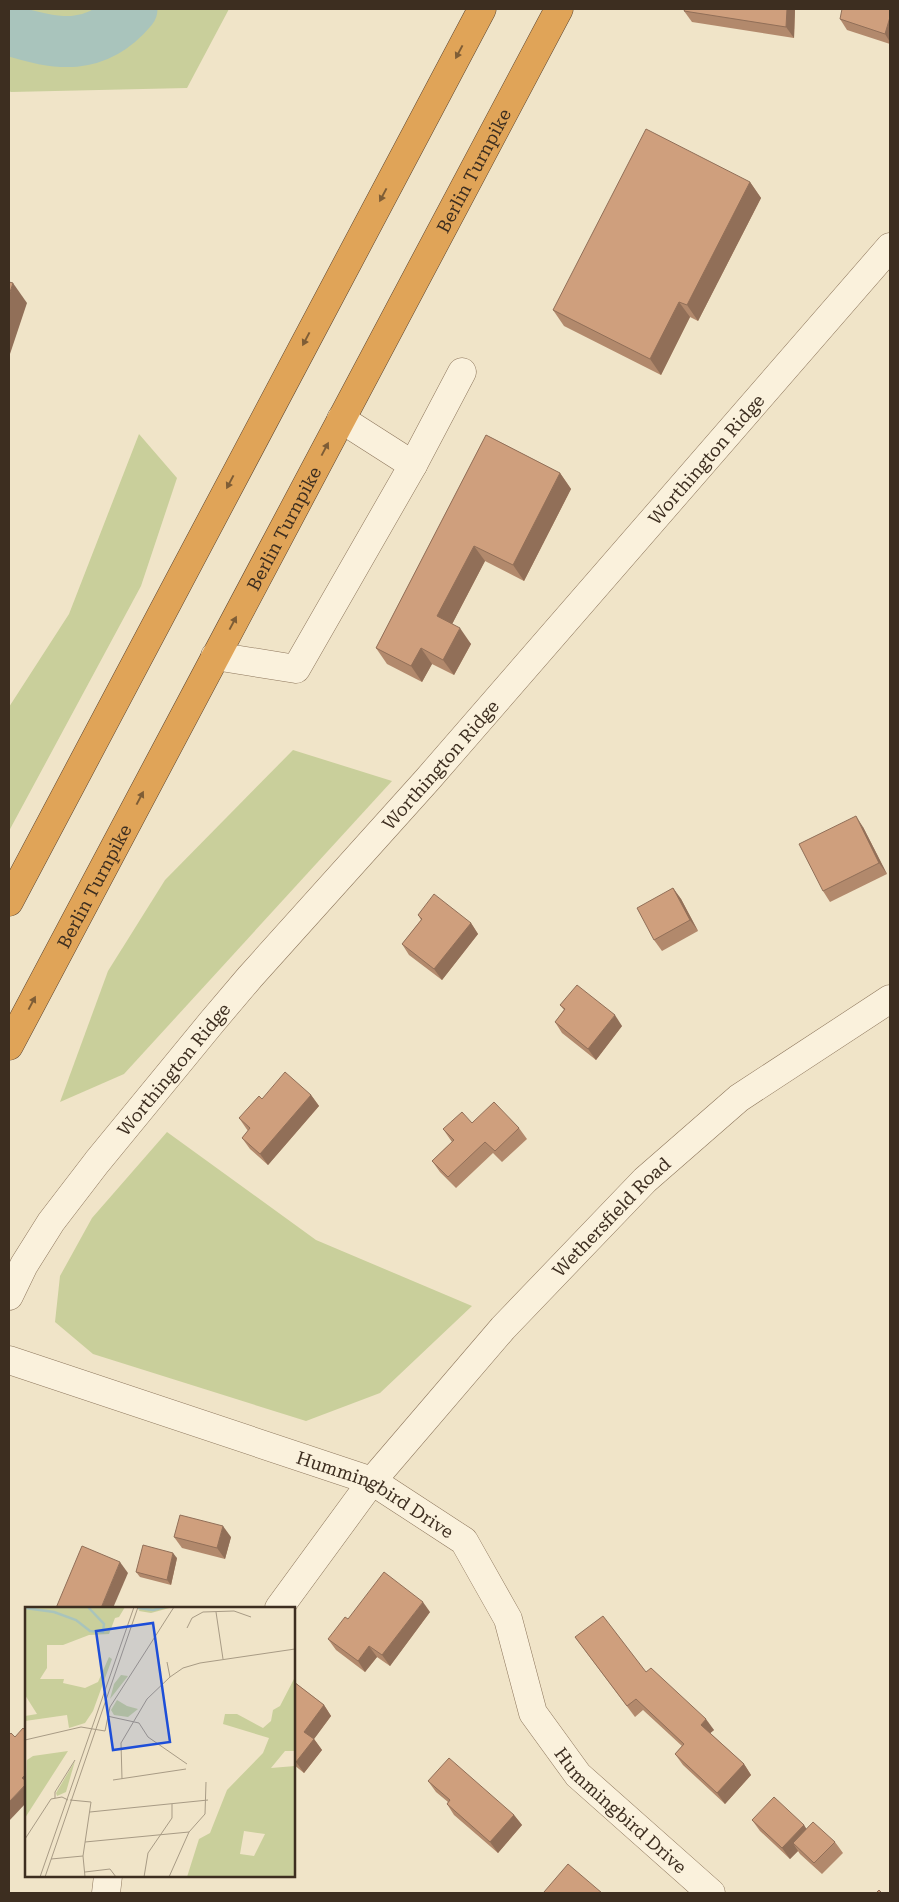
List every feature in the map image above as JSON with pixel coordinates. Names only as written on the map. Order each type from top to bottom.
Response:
[{"type":"highway","points":[[9,902],[482,9]]},
{"type":"highway","name":"Berlin Turnpike","points":[[9,1046],[559,9]]},
{"type":"street","name":"Worthington Ridge","points":[[9,1296],[24,1265],[51,1222],[97,1162],[216,1016],[428,779],[890,247]]},
{"type":"street","points":[[215,656],[296,669],[413,465],[462,372]]},
{"type":"street","points":[[341,419],[413,465]]},
{"type":"street","name":"Wethersfield Road","points":[[280,1607],[372,1481],[503,1328],[645,1180],[739,1098],[890,998]]},
{"type":"street","name":"Hummingbird Drive","points":[[9,1360],[372,1481],[464,1540],[508,1619],[534,1713],[578,1775],[711,1893]]},
{"type":"street","points":[[106,1893],[108,1877]]},
{"type":"green space","points":[[9,9],[229,9],[187,88],[11,92],[9,91]]},
{"type":"green space","points":[[139,434],[177,478],[141,586],[9,831],[9,707],[69,614]]},
{"type":"green space","points":[[293,750],[392,781],[124,1074],[60,1102],[108,971],[165,880]]},
{"type":"green space","points":[[167,1132],[316,1240],[472,1306],[380,1393],[306,1421],[93,1354],[55,1322],[60,1276],[92,1218]]},
{"type":"building","points":[[685,9],[787,9],[786,27],[684,11]]},
{"type":"building","points":[[842,9],[890,9],[890,17],[885,34],[840,19]]},
{"type":"building","points":[[646,129],[750,182],[687,305],[679,302],[650,359],[553,310]]},
{"type":"building","points":[[9,282],[13,283],[9,295]]},
{"type":"building","points":[[486,435],[560,473],[513,565],[474,546],[437,616],[460,628],[443,660],[421,648],[411,666],[376,648]]},
{"type":"building","points":[[856,816],[879,863],[823,891],[799,844]]},
{"type":"building","points":[[673,888],[690,920],[654,940],[637,908]]},
{"type":"building","points":[[434,894],[471,923],[434,969],[402,944],[422,919],[418,915]]},
{"type":"building","points":[[577,985],[615,1015],[588,1049],[555,1022],[565,1009],[560,1005]]},
{"type":"building","points":[[285,1072],[311,1095],[260,1154],[242,1138],[250,1128],[239,1118],[259,1096],[262,1099]]},
{"type":"building","points":[[494,1102],[519,1128],[495,1151],[485,1142],[448,1177],[432,1161],[454,1140],[443,1129],[462,1112],[472,1123]]},
{"type":"building","points":[[180,1515],[223,1526],[217,1548],[174,1537]]},
{"type":"building","points":[[143,1545],[173,1553],[167,1580],[136,1572]]},
{"type":"building","points":[[82,1546],[120,1562],[101,1607],[56,1607]]},
{"type":"building","points":[[384,1572],[423,1602],[382,1655],[369,1646],[358,1661],[328,1639],[345,1617],[348,1619]]},
{"type":"building","points":[[603,1616],[646,1672],[651,1668],[706,1719],[701,1725],[744,1764],[717,1793],[675,1754],[684,1744],[636,1699],[627,1706],[575,1637]]},
{"type":"building","points":[[295,1683],[324,1705],[304,1732],[314,1739],[296,1762]]},
{"type":"building","points":[[23,1728],[25,1730],[25,1775],[22,1778],[25,1780],[25,1785],[9,1802],[9,1735],[11,1733],[15,1737]]},
{"type":"building","points":[[449,1758],[514,1815],[490,1842],[447,1804],[450,1800],[428,1781]]},
{"type":"building","points":[[774,1797],[804,1825],[782,1848],[752,1820]]},
{"type":"building","points":[[813,1822],[835,1842],[814,1863],[793,1843]]},
{"type":"building","points":[[568,1864],[602,1893],[544,1892]]},
{"type":"waterway","points":[[9,30],[43,39],[75,41],[104,33],[118,23],[132,9]]}]
